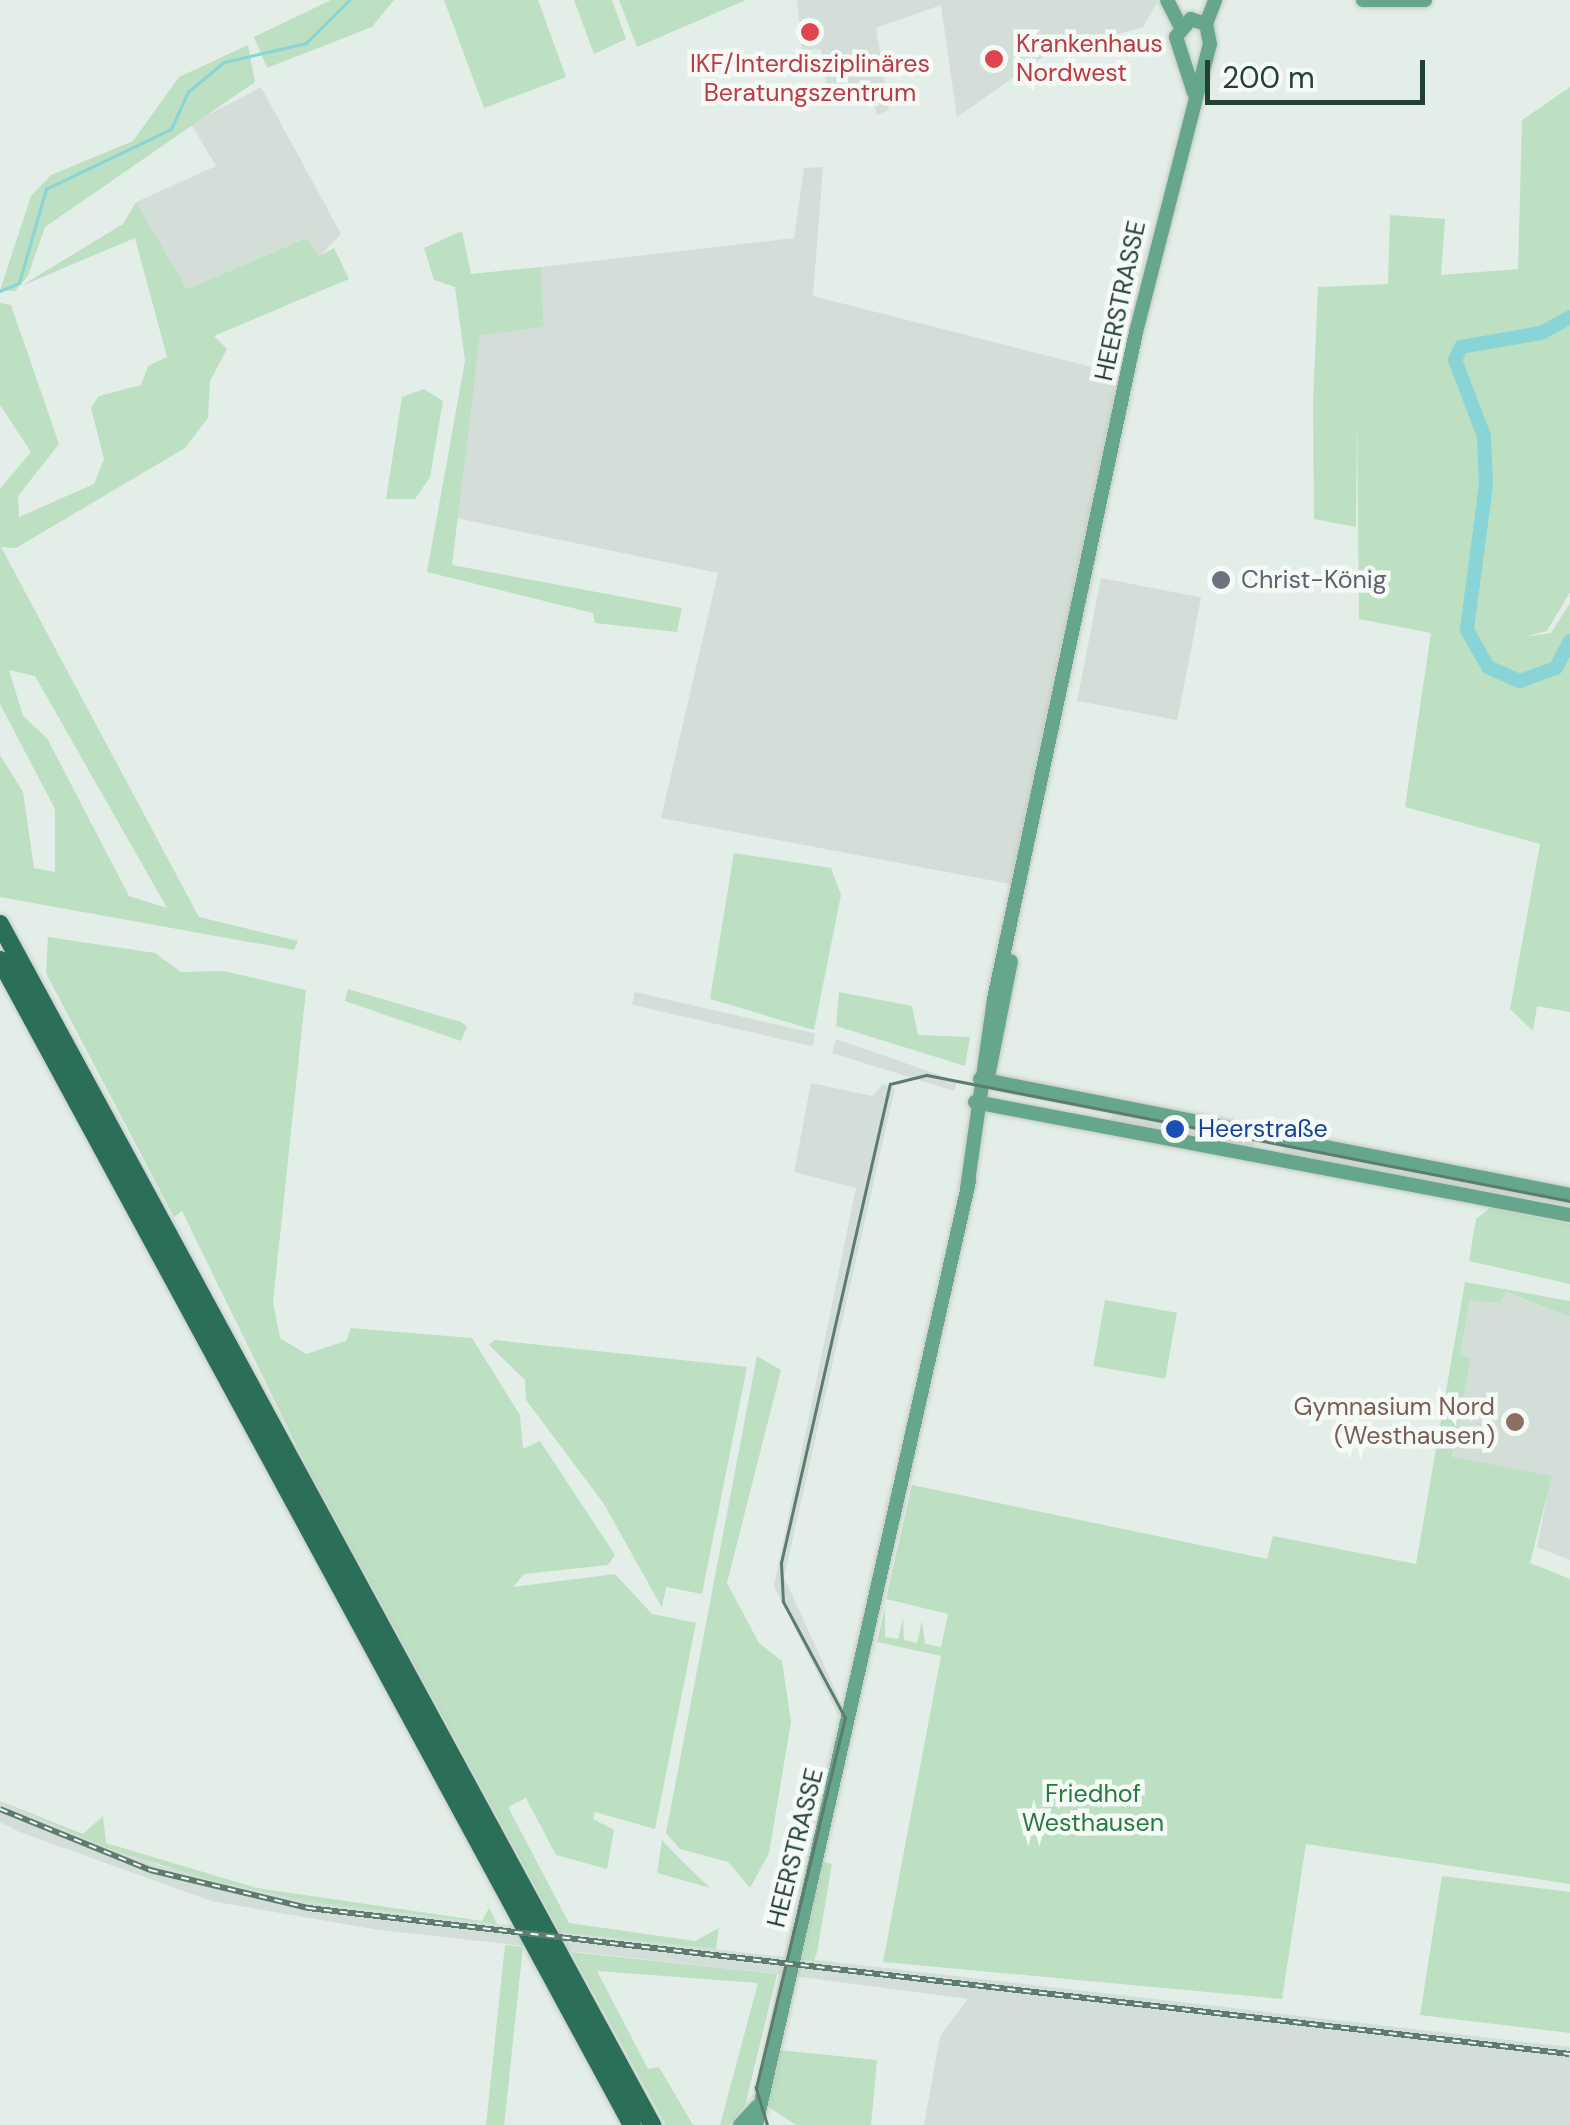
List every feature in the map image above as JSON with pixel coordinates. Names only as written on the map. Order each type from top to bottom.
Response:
[{"type":"highway","points":[[0,924],[652,2125]]},
{"type":"highway","points":[[0,960],[632,2125]]},
{"type":"main road","points":[[1168,0],[1188,56],[1194,93]]},
{"type":"main road","points":[[1179,24],[1206,24],[1215,0]]},
{"type":"main road","points":[[1363,0],[1426,0]]},
{"type":"main road","name":"HEERSTRASSE","points":[[756,2125],[967,1189],[983,1080],[1206,51],[1206,24]]},
{"type":"main road","points":[[1188,56],[1206,51]]},
{"type":"main road","points":[[983,1080],[1570,1195]]},
{"type":"main road","points":[[979,1103],[1570,1215]]},
{"type":"main road","points":[[740,2125],[757,2107]]},
{"type":"shaded area","name":"Krankenhaus Nordwest","points":[[797,0],[1157,3],[1143,27],[1044,56],[957,117],[941,5],[876,28],[889,110],[877,115],[874,100],[829,103],[821,49],[802,50]]},
{"type":"shaded area","points":[[261,87],[341,234],[319,257],[305,238],[187,289],[136,202],[216,166],[191,124]]},
{"type":"shaded area","points":[[823,167],[813,296],[1127,376],[1026,887],[661,818],[718,573],[456,518],[480,334],[544,327],[541,267],[794,238],[804,168]]},
{"type":"shaded area","points":[[1101,578],[1201,597],[1177,720],[1077,701]]},
{"type":"shaded area","points":[[635,992],[815,1034],[812,1046],[632,1005]]},
{"type":"shaded area","points":[[836,1039],[957,1081],[954,1091],[832,1053]]},
{"type":"shaded area","points":[[811,1083],[872,1096],[883,1084],[895,1088],[784,1577],[847,1716],[838,1715],[774,1586],[856,1188],[794,1172]]},
{"type":"shaded area","points":[[1113,1111],[1255,1141],[1252,1154],[1110,1124]]},
{"type":"shaded area","points":[[1284,1147],[1570,1197],[1569,1205],[1283,1155]]},
{"type":"shaded area","name":"Gymnasium Nord (Westhausen)","points":[[1505,1292],[1570,1317],[1570,1560],[1537,1547],[1551,1476],[1452,1458],[1471,1358],[1460,1356],[1470,1299],[1500,1303]]},
{"type":"shaded area","points":[[0,1801],[161,1866],[317,1903],[784,1957],[795,1914],[790,1957],[1570,2047],[1570,2125],[924,2125],[940,2036],[968,1999],[786,1975],[753,2103],[780,1974],[379,1930],[211,1901],[17,1831],[0,1822]]},
{"type":"green space","points":[[331,0],[394,0],[372,27],[267,68],[254,37]]},
{"type":"green space","points":[[444,0],[538,0],[566,77],[484,108]]},
{"type":"green space","points":[[574,0],[612,0],[626,39],[594,54]]},
{"type":"green space","points":[[619,0],[746,0],[637,47]]},
{"type":"green space","points":[[248,45],[255,82],[45,227],[28,276],[15,291],[0,290],[31,196],[51,175],[133,141],[179,77]]},
{"type":"green space","points":[[1570,87],[1570,592],[1547,631],[1524,637],[1551,633],[1570,603],[1570,1012],[1537,1006],[1533,1031],[1510,1009],[1540,844],[1405,807],[1431,633],[1359,619],[1357,418],[1356,527],[1314,519],[1313,402],[1318,287],[1388,284],[1390,215],[1445,219],[1441,275],[1518,269],[1522,120]]},
{"type":"green space","points":[[136,202],[187,289],[306,238],[319,256],[334,248],[349,279],[214,336],[227,349],[210,381],[208,418],[185,448],[16,548],[1,547],[199,917],[298,941],[294,950],[0,897],[0,755],[23,792],[34,868],[55,872],[55,809],[0,704],[0,489],[31,452],[0,405],[0,303],[11,305],[59,444],[18,496],[19,517],[94,484],[104,459],[91,408],[99,396],[141,385],[148,366],[167,357],[135,238],[21,286],[123,224]],"holes":[[[9,670],[35,676],[167,908],[129,896],[47,738],[23,716]]]},
{"type":"green space","points":[[462,231],[471,274],[541,267],[544,327],[480,335],[452,565],[682,608],[677,632],[595,623],[593,613],[427,572],[465,361],[455,287],[434,280],[424,248]]},
{"type":"green space","points":[[424,389],[443,401],[430,477],[415,499],[386,499],[402,397]]},
{"type":"green space","points":[[734,853],[831,868],[841,895],[814,1030],[710,999]]},
{"type":"green space","points":[[48,937],[155,953],[181,972],[224,971],[306,990],[273,1302],[280,1338],[306,1354],[346,1341],[351,1328],[472,1338],[520,1415],[523,1449],[540,1441],[615,1555],[608,1565],[524,1574],[513,1587],[615,1574],[652,1614],[696,1623],[655,1829],[595,1812],[593,1819],[614,1830],[607,1869],[556,1855],[526,1798],[508,1807],[569,1923],[695,1941],[719,1928],[716,1949],[560,1932],[307,1467],[182,1211],[174,1217],[46,973]]},
{"type":"green space","points":[[348,989],[467,1027],[461,1041],[345,1001]]},
{"type":"green space","points":[[839,992],[912,1006],[918,1035],[970,1037],[965,1066],[836,1026]]},
{"type":"green space","points":[[1490,1208],[1570,1224],[1570,1284],[1469,1261],[1476,1219]]},
{"type":"green space","name":"Friedhof Westhausen","points":[[1465,1282],[1570,1301],[1570,1317],[1506,1292],[1500,1303],[1470,1300],[1460,1355],[1471,1358],[1452,1457],[1552,1476],[1530,1563],[1570,1579],[1570,1884],[1306,1844],[1282,1999],[883,1962],[941,1656],[877,1642],[885,1608],[885,1637],[898,1639],[903,1618],[904,1640],[917,1643],[922,1621],[925,1644],[941,1647],[948,1614],[886,1599],[912,1485],[1267,1559],[1273,1536],[1416,1564]]},
{"type":"green space","points":[[1105,1300],[1177,1313],[1165,1379],[1093,1366]]},
{"type":"green space","points":[[495,1340],[747,1367],[702,1594],[666,1587],[662,1608],[604,1504],[526,1400],[525,1380],[489,1345]]},
{"type":"green space","points":[[757,1356],[781,1370],[727,1583],[759,1643],[782,1661],[791,1722],[769,1853],[750,1888],[728,1862],[680,1849],[666,1833]]},
{"type":"green space","points":[[420,1765],[497,1924],[317,1903],[210,1880],[107,1848],[0,1801],[83,1834],[103,1816],[106,1843],[257,1888],[482,1921],[489,1908]]},
{"type":"green space","points":[[662,1840],[679,1858],[710,1888],[657,1873]]},
{"type":"green space","points":[[820,1861],[832,1864],[817,1952],[814,1961],[798,1960]]},
{"type":"green space","points":[[1442,1876],[1570,1892],[1570,2033],[1420,2015]]},
{"type":"green space","points":[[505,1945],[523,1947],[504,2125],[486,2125]]},
{"type":"green space","points":[[571,1952],[777,1974],[745,2106],[729,2125],[720,2125],[758,1983],[597,1971],[648,2069],[659,2067],[693,2125],[666,2125]]},
{"type":"green space","points":[[779,2050],[877,2060],[871,2125],[796,2125],[765,2105]]},
{"type":"waterway","points":[[0,291],[19,283],[46,189],[171,129],[188,92],[224,62],[306,43],[349,0]]},
{"type":"waterway","points":[[1570,317],[1541,333],[1461,347],[1455,360],[1484,436],[1486,485],[1467,630],[1488,667],[1520,681],[1556,668],[1570,641]]},
{"type":"tram line","points":[[767,2125],[756,2088],[845,1718],[783,1602],[781,1563],[890,1084],[927,1075],[1570,1201]]},
{"type":"railway","points":[[0,1809],[150,1870],[308,1908],[1570,2054]]},
{"type":"place","name":"IKF/Interdisziplinäres Beratungszentrum","points":[[810,32]]},
{"type":"place","name":"Krankenhaus Nordwest","points":[[994,59]]},
{"type":"place","name":"Christ-König","points":[[1221,580]]},
{"type":"place","name":"Heerstraße","points":[[1175,1129]]},
{"type":"place","name":"Gymnasium Nord (Westhausen)","points":[[1515,1422]]}]
